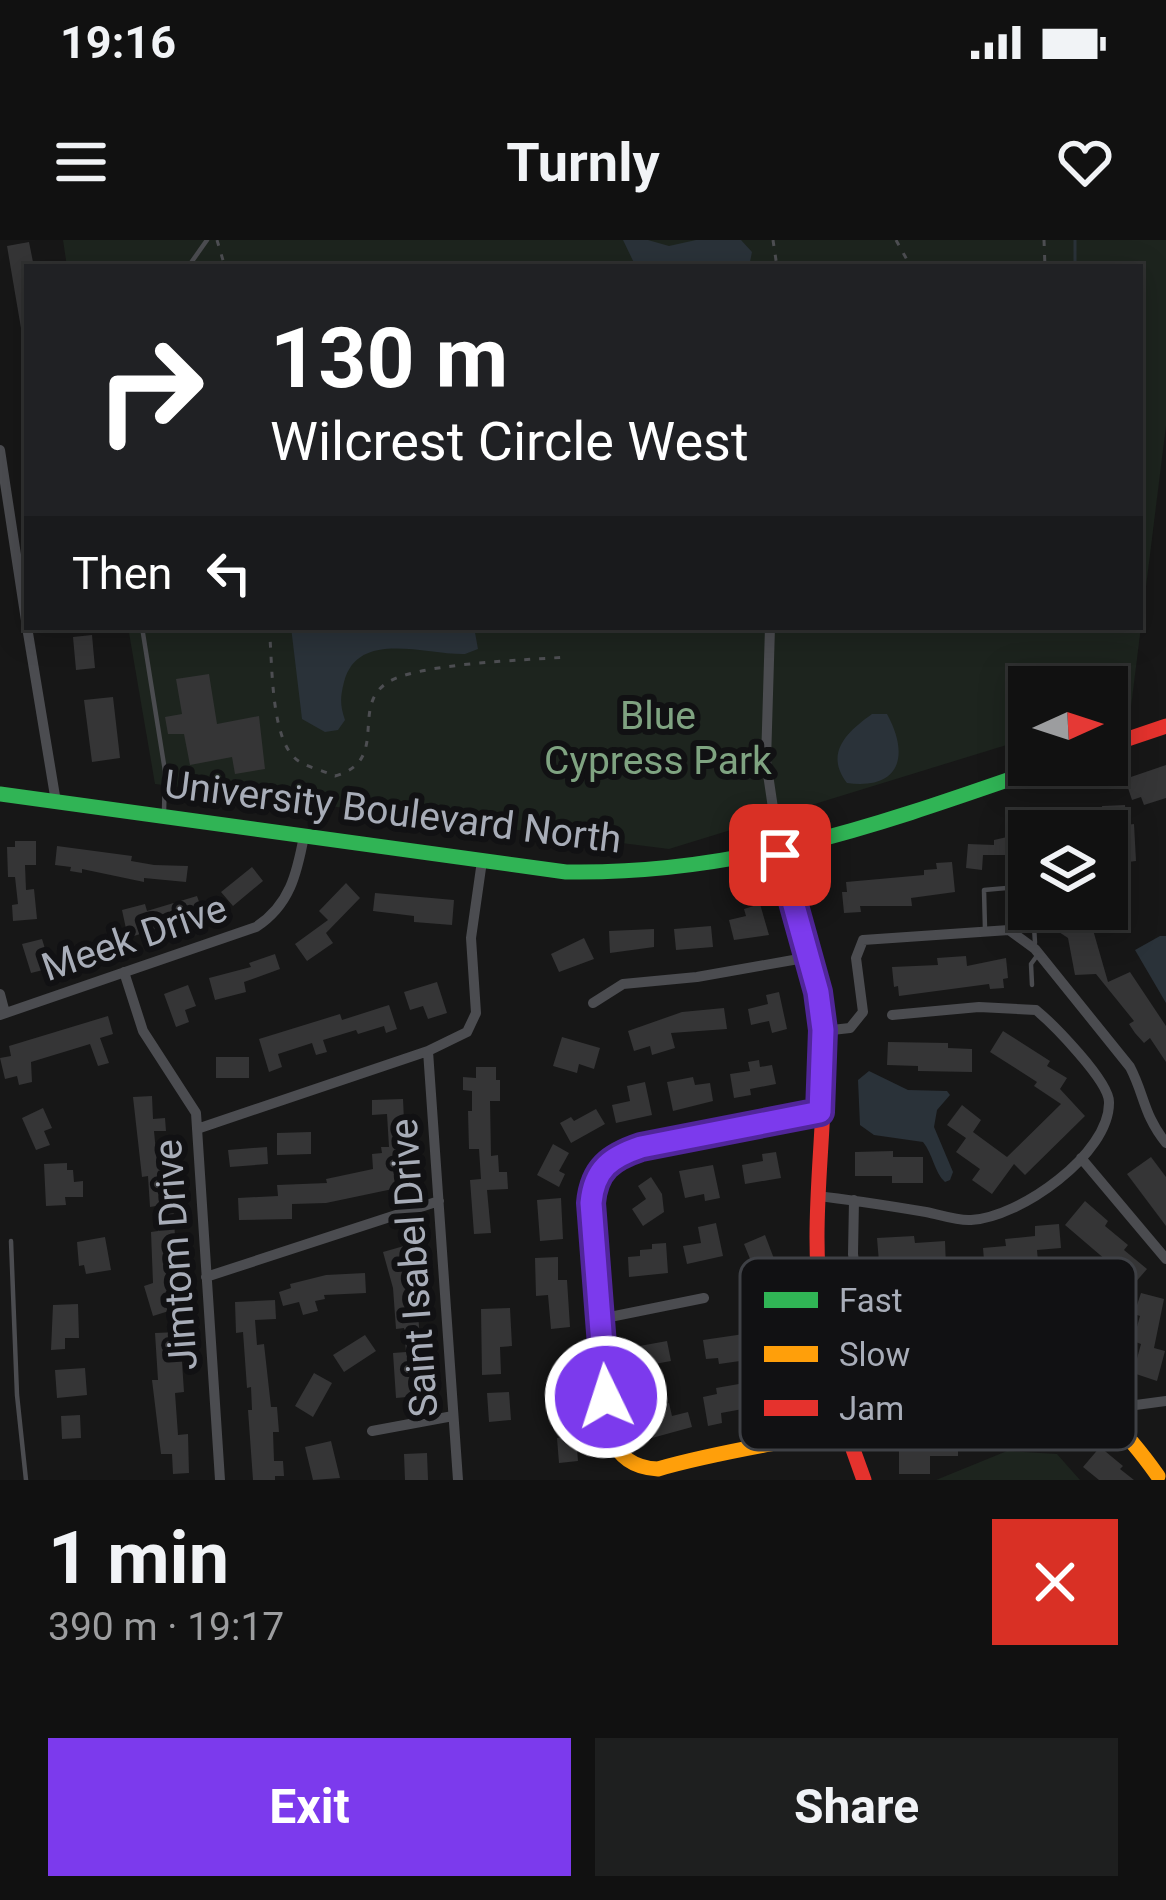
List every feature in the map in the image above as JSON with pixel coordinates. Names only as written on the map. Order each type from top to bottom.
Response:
[{"type":"street","points":[[0,450],[24,607]]},
{"type":"street","points":[[27,630],[56,802]]},
{"type":"street","points":[[770,630],[766,761],[780,855],[810,958],[823,1030],[818,1258]]},
{"type":"street","points":[[1128,739],[1166,726]]},
{"type":"street","name":"University Boulevard North","points":[[0,794],[482,861],[601,874],[654,874],[780,855],[1008,779]]},
{"type":"street","name":"Meek Drive","points":[[3,1014],[265,921],[292,887],[304,836]]},
{"type":"street","points":[[197,1129],[461,1037],[474,1021],[471,938],[482,861]]},
{"type":"street","points":[[823,1030],[850,1028],[863,1012],[856,958],[858,946],[869,937],[1009,930],[1037,951],[1130,1067],[1146,1114],[1166,1143]]},
{"type":"street","points":[[593,1003],[623,984],[810,958]]},
{"type":"street","name":"Jimtom Drive","points":[[124,972],[142,1031],[190,1102],[197,1129],[220,1480]]},
{"type":"street","points":[[0,994],[3,1014]]},
{"type":"street","points":[[818,1196],[964,1220],[988,1217],[1035,1197],[1081,1158],[1104,1122],[1108,1092],[1036,1010],[979,1007],[892,1015]]},
{"type":"street","name":"Saint Isabel Drive","points":[[428,1051],[458,1480]]},
{"type":"street","points":[[744,1450],[658,1469],[631,1465],[616,1450],[609,1436],[591,1203],[597,1177],[617,1155],[820,1112]]},
{"type":"street","points":[[1081,1158],[1166,1259]]},
{"type":"street","points":[[206,1277],[439,1201]]},
{"type":"street","points":[[854,1201],[854,1258]]},
{"type":"street","points":[[600,1319],[704,1298]]},
{"type":"street","points":[[1136,1405],[1166,1401]]},
{"type":"street","points":[[372,1430],[453,1416]]},
{"type":"street","points":[[1136,1448],[1158,1476]]},
{"type":"street","points":[[852,1450],[864,1480]]},
{"type":"lane","points":[[142,630],[165,771],[164,817]]},
{"type":"lane","points":[[985,928],[984,890],[1008,888]]},
{"type":"lane","points":[[1032,985],[1035,930]]},
{"type":"lane","points":[[11,1241],[17,1395],[26,1480]]},
{"type":"path","points":[[269,630],[281,737],[300,762],[335,776],[358,765],[365,753],[374,698],[382,685],[401,676],[455,667],[567,657]]},
{"type":"green space","name":"Blue Cypress Park","points":[[63,240],[1166,240],[1166,426],[1143,611],[1143,264],[67,264]]},
{"type":"green space","name":"Blue Cypress Park","points":[[129,630],[1141,630],[1131,707],[1128,666],[1008,666],[1008,744],[669,849],[155,784]]},
{"type":"green space","points":[[1007,1451],[1057,1454],[1080,1480],[936,1480]]},
{"type":"shaded area","points":[[623,240],[669,246],[696,240],[741,240],[752,252],[750,264],[635,264]]},
{"type":"shaded area","points":[[291,630],[475,630],[478,649],[465,654],[395,648],[363,655],[344,682],[345,720],[338,730],[325,732],[302,719]]},
{"type":"shaded area","points":[[872,714],[887,714],[894,729],[896,767],[879,781],[847,783],[838,753],[847,736]]},
{"type":"shaded area","points":[[1166,936],[1166,1003],[1135,950]]},
{"type":"shaded area","points":[[869,1071],[908,1090],[947,1091],[950,1095],[937,1110],[934,1127],[953,1172],[950,1180],[941,1178],[923,1142],[874,1135],[860,1125],[858,1080]]},
{"type":"building","points":[[29,242],[33,264],[24,264],[22,334],[7,246]]},
{"type":"building","points":[[92,635],[95,668],[76,670],[73,637]]},
{"type":"building","points":[[209,674],[217,724],[259,716],[265,769],[235,774],[232,757],[190,765],[184,734],[168,734],[165,717],[182,714],[176,679]]},
{"type":"building","points":[[113,697],[120,758],[92,762],[84,700]]},
{"type":"building","points":[[1166,765],[1166,798],[1144,805],[1141,797],[1132,800],[1128,778]]},
{"type":"building","points":[[1125,805],[1125,810],[1102,810],[1102,806]]},
{"type":"building","points":[[1134,824],[1136,861],[1128,862],[1128,825]]},
{"type":"building","points":[[1008,837],[1008,855],[983,855],[982,870],[966,868],[968,844],[994,845],[994,840]]},
{"type":"building","points":[[15,841],[36,841],[36,865],[25,865],[26,890],[34,889],[37,919],[13,921],[12,905],[18,904],[15,877],[8,877],[7,847],[15,847]]},
{"type":"building","points":[[57,846],[132,856],[131,861],[154,865],[188,866],[186,882],[144,878],[144,882],[82,869],[82,873],[70,871],[71,867],[55,865]]},
{"type":"building","points":[[952,862],[955,892],[911,898],[912,906],[860,906],[861,912],[844,913],[846,882],[924,875],[924,870],[937,869],[936,863]]},
{"type":"building","points":[[252,867],[263,881],[233,906],[221,892]]},
{"type":"building","points":[[346,883],[360,898],[326,933],[333,943],[307,961],[295,944],[328,920],[319,911]]},
{"type":"building","points":[[375,893],[454,900],[452,925],[414,922],[414,916],[373,911]]},
{"type":"building","points":[[197,896],[203,913],[128,938],[122,910],[145,904],[147,911]]},
{"type":"building","points":[[760,904],[769,935],[734,940],[729,920],[746,916],[744,909]]},
{"type":"building","points":[[711,926],[713,947],[676,950],[674,929]]},
{"type":"building","points":[[654,929],[654,947],[610,953],[609,931]]},
{"type":"building","points":[[1093,930],[1108,982],[1130,972],[1166,1026],[1166,1062],[1150,1038],[1144,1043],[1135,1033],[1129,1024],[1134,1021],[1096,974],[1075,975],[1068,938],[1059,932]]},
{"type":"building","points":[[584,938],[594,959],[559,972],[551,954]]},
{"type":"building","points":[[42,939],[51,968],[31,973],[22,944]]},
{"type":"building","points":[[275,954],[280,969],[244,982],[246,992],[215,1000],[209,978],[251,967],[249,963]]},
{"type":"building","points":[[966,956],[967,966],[1006,958],[1004,988],[990,989],[989,984],[899,996],[898,986],[894,987],[892,967],[938,965],[937,958]]},
{"type":"building","points":[[437,982],[447,1013],[428,1019],[423,1006],[410,1010],[404,992]]},
{"type":"building","points":[[188,985],[196,1006],[185,1010],[189,1022],[176,1027],[164,994]]},
{"type":"building","points":[[779,992],[787,1029],[772,1033],[769,1021],[751,1025],[748,1009],[768,1004],[766,995]]},
{"type":"building","points":[[389,1005],[397,1029],[386,1033],[384,1026],[358,1034],[356,1030],[323,1040],[327,1052],[316,1055],[312,1043],[278,1054],[282,1067],[269,1072],[259,1039],[340,1014],[342,1020]]},
{"type":"building","points":[[724,1008],[727,1029],[671,1033],[675,1048],[652,1055],[650,1046],[634,1051],[628,1031],[682,1012]]},
{"type":"building","points":[[108,1016],[113,1034],[100,1038],[109,1063],[98,1066],[90,1044],[31,1062],[32,1082],[19,1085],[17,1076],[5,1079],[0,1058],[11,1056],[9,1046]]},
{"type":"building","points":[[1003,1031],[1050,1061],[1047,1066],[1067,1078],[1060,1089],[1085,1116],[1025,1175],[1014,1164],[992,1194],[972,1180],[980,1169],[956,1152],[966,1138],[947,1125],[962,1105],[981,1120],[973,1132],[1007,1157],[1061,1104],[990,1052]]},
{"type":"building","points":[[562,1037],[600,1048],[594,1069],[579,1064],[577,1073],[553,1066]]},
{"type":"building","points":[[888,1042],[948,1043],[948,1048],[972,1049],[972,1072],[887,1065]]},
{"type":"building","points":[[216,1057],[249,1057],[249,1078],[216,1078]]},
{"type":"building","points":[[759,1060],[760,1067],[772,1065],[776,1084],[734,1098],[730,1074],[750,1071],[748,1062]]},
{"type":"building","points":[[476,1067],[496,1067],[496,1080],[500,1080],[500,1101],[490,1101],[491,1156],[498,1155],[499,1172],[507,1172],[508,1189],[487,1190],[491,1233],[474,1234],[470,1180],[481,1179],[479,1149],[469,1149],[472,1091],[463,1090],[463,1077],[476,1078]]},
{"type":"building","points":[[693,1077],[695,1085],[710,1083],[713,1101],[673,1111],[667,1082]]},
{"type":"building","points":[[645,1082],[652,1115],[616,1123],[612,1105],[630,1101],[627,1086]]},
{"type":"building","points":[[152,1096],[153,1119],[165,1118],[166,1131],[154,1131],[157,1163],[168,1162],[172,1184],[178,1289],[166,1292],[172,1310],[153,1316],[144,1286],[153,1283],[151,1232],[158,1231],[156,1206],[150,1207],[148,1176],[142,1177],[133,1097]]},
{"type":"building","points":[[403,1099],[407,1186],[326,1203],[292,1204],[292,1219],[239,1220],[238,1198],[278,1196],[277,1185],[327,1183],[326,1179],[373,1169],[372,1154],[389,1147],[387,1114],[372,1115],[372,1100]]},
{"type":"building","points":[[43,1108],[52,1128],[44,1131],[50,1145],[36,1150],[22,1118]]},
{"type":"building","points":[[596,1109],[605,1124],[571,1143],[560,1123]]},
{"type":"building","points":[[311,1132],[311,1154],[277,1155],[277,1133]]},
{"type":"building","points":[[553,1144],[569,1153],[559,1171],[565,1174],[559,1187],[537,1175]]},
{"type":"building","points":[[267,1147],[268,1164],[230,1167],[228,1150]]},
{"type":"building","points":[[893,1151],[893,1157],[923,1157],[923,1183],[892,1183],[892,1176],[855,1176],[855,1152]]},
{"type":"building","points":[[776,1152],[781,1178],[745,1184],[742,1165],[763,1161],[762,1154]]},
{"type":"building","points":[[1151,1157],[1166,1177],[1166,1226],[1127,1174]]},
{"type":"building","points":[[67,1163],[74,1182],[83,1181],[83,1197],[65,1197],[66,1205],[46,1206],[44,1164]]},
{"type":"building","points":[[713,1165],[720,1198],[705,1201],[704,1194],[685,1198],[679,1171]]},
{"type":"building","points":[[651,1177],[662,1194],[664,1212],[643,1226],[632,1209],[646,1199],[638,1186]]},
{"type":"building","points":[[561,1198],[563,1239],[540,1241],[537,1200]]},
{"type":"building","points":[[1085,1201],[1108,1221],[1105,1226],[1128,1245],[1124,1250],[1134,1258],[1104,1258],[1065,1225]]},
{"type":"building","points":[[716,1223],[723,1256],[687,1264],[683,1246],[701,1243],[698,1227]]},
{"type":"building","points":[[1059,1224],[1061,1248],[1037,1250],[1038,1258],[984,1258],[983,1248],[1006,1246],[1005,1239],[1035,1236],[1035,1226]]},
{"type":"building","points":[[765,1235],[774,1258],[750,1258],[744,1244]]},
{"type":"building","points":[[914,1236],[915,1243],[945,1241],[946,1258],[879,1258],[877,1238]]},
{"type":"building","points":[[105,1237],[111,1270],[86,1274],[84,1265],[79,1266],[77,1242]]},
{"type":"building","points":[[666,1243],[668,1273],[629,1277],[628,1257],[640,1256],[640,1250],[652,1249],[652,1244]]},
{"type":"building","points":[[404,1246],[416,1285],[422,1368],[416,1369],[418,1396],[396,1398],[393,1353],[406,1352],[404,1328],[396,1329],[393,1288],[383,1252]]},
{"type":"building","points":[[558,1257],[558,1280],[567,1280],[570,1327],[551,1329],[548,1295],[536,1296],[535,1258]]},
{"type":"building","points":[[1136,1260],[1147,1269],[1136,1282]]},
{"type":"building","points":[[365,1273],[366,1293],[324,1295],[325,1299],[315,1301],[318,1311],[303,1315],[299,1302],[283,1306],[279,1292],[291,1288],[290,1284],[326,1275]]},
{"type":"building","points":[[1141,1293],[1164,1299],[1154,1348],[1165,1351],[1157,1381],[1136,1374],[1141,1344],[1136,1342],[1140,1316],[1136,1308]]},
{"type":"building","points":[[275,1300],[276,1319],[255,1320],[257,1345],[264,1344],[271,1407],[277,1407],[274,1461],[283,1461],[284,1476],[253,1480],[251,1387],[247,1388],[243,1332],[236,1333],[235,1302]]},
{"type":"building","points":[[78,1304],[79,1338],[65,1338],[65,1349],[51,1350],[53,1305]]},
{"type":"building","points":[[510,1308],[512,1346],[500,1347],[501,1374],[482,1375],[481,1309]]},
{"type":"building","points":[[180,1332],[184,1392],[175,1393],[178,1435],[188,1434],[189,1473],[173,1474],[172,1454],[161,1454],[152,1380],[158,1380],[155,1333]]},
{"type":"building","points":[[365,1335],[376,1351],[344,1372],[333,1355]]},
{"type":"building","points":[[740,1335],[740,1361],[719,1364],[718,1358],[706,1359],[703,1340]]},
{"type":"building","points":[[667,1341],[671,1361],[638,1367],[634,1347]]},
{"type":"building","points":[[85,1368],[87,1395],[57,1398],[55,1370]]},
{"type":"building","points":[[314,1373],[332,1383],[313,1417],[295,1406]]},
{"type":"building","points":[[739,1384],[740,1410],[721,1413],[722,1423],[708,1426],[703,1397],[717,1394],[716,1388]]},
{"type":"building","points":[[509,1392],[511,1420],[489,1422],[487,1393]]},
{"type":"building","points":[[669,1403],[672,1416],[688,1412],[692,1427],[641,1441],[636,1423],[660,1417],[657,1406]]},
{"type":"building","points":[[80,1415],[81,1438],[62,1439],[61,1416]]},
{"type":"building","points":[[576,1436],[578,1461],[559,1463],[557,1438]]},
{"type":"building","points":[[331,1441],[340,1478],[313,1480],[305,1447]]},
{"type":"building","points":[[899,1450],[958,1450],[958,1456],[930,1456],[930,1474],[899,1474]]},
{"type":"building","points":[[1097,1450],[1104,1450],[1134,1480],[1099,1480],[1083,1467]]},
{"type":"building","points":[[427,1453],[428,1480],[405,1480],[404,1454]]},
{"type":"waterway","points":[[1075,240],[1075,264]]},
{"type":"traffic: fast","points":[[0,794],[566,872],[694,865],[754,854],[872,825],[1008,780]]},
{"type":"traffic: slow","points":[[740,1450],[658,1469],[634,1464],[609,1436],[591,1203],[594,1185],[609,1160],[648,1144],[820,1112]]},
{"type":"traffic: slow","points":[[1136,1447],[1158,1476]]},
{"type":"traffic: jam","points":[[1128,739],[1166,726]]},
{"type":"traffic: jam","points":[[780,855],[808,943],[821,1011],[824,1085],[818,1258]]},
{"type":"traffic: jam","points":[[854,1450],[864,1480]]},
{"type":"route","points":[[606,1397],[591,1203],[604,1166],[617,1155],[641,1147],[820,1112],[823,1030],[818,992],[780,855]]}]
